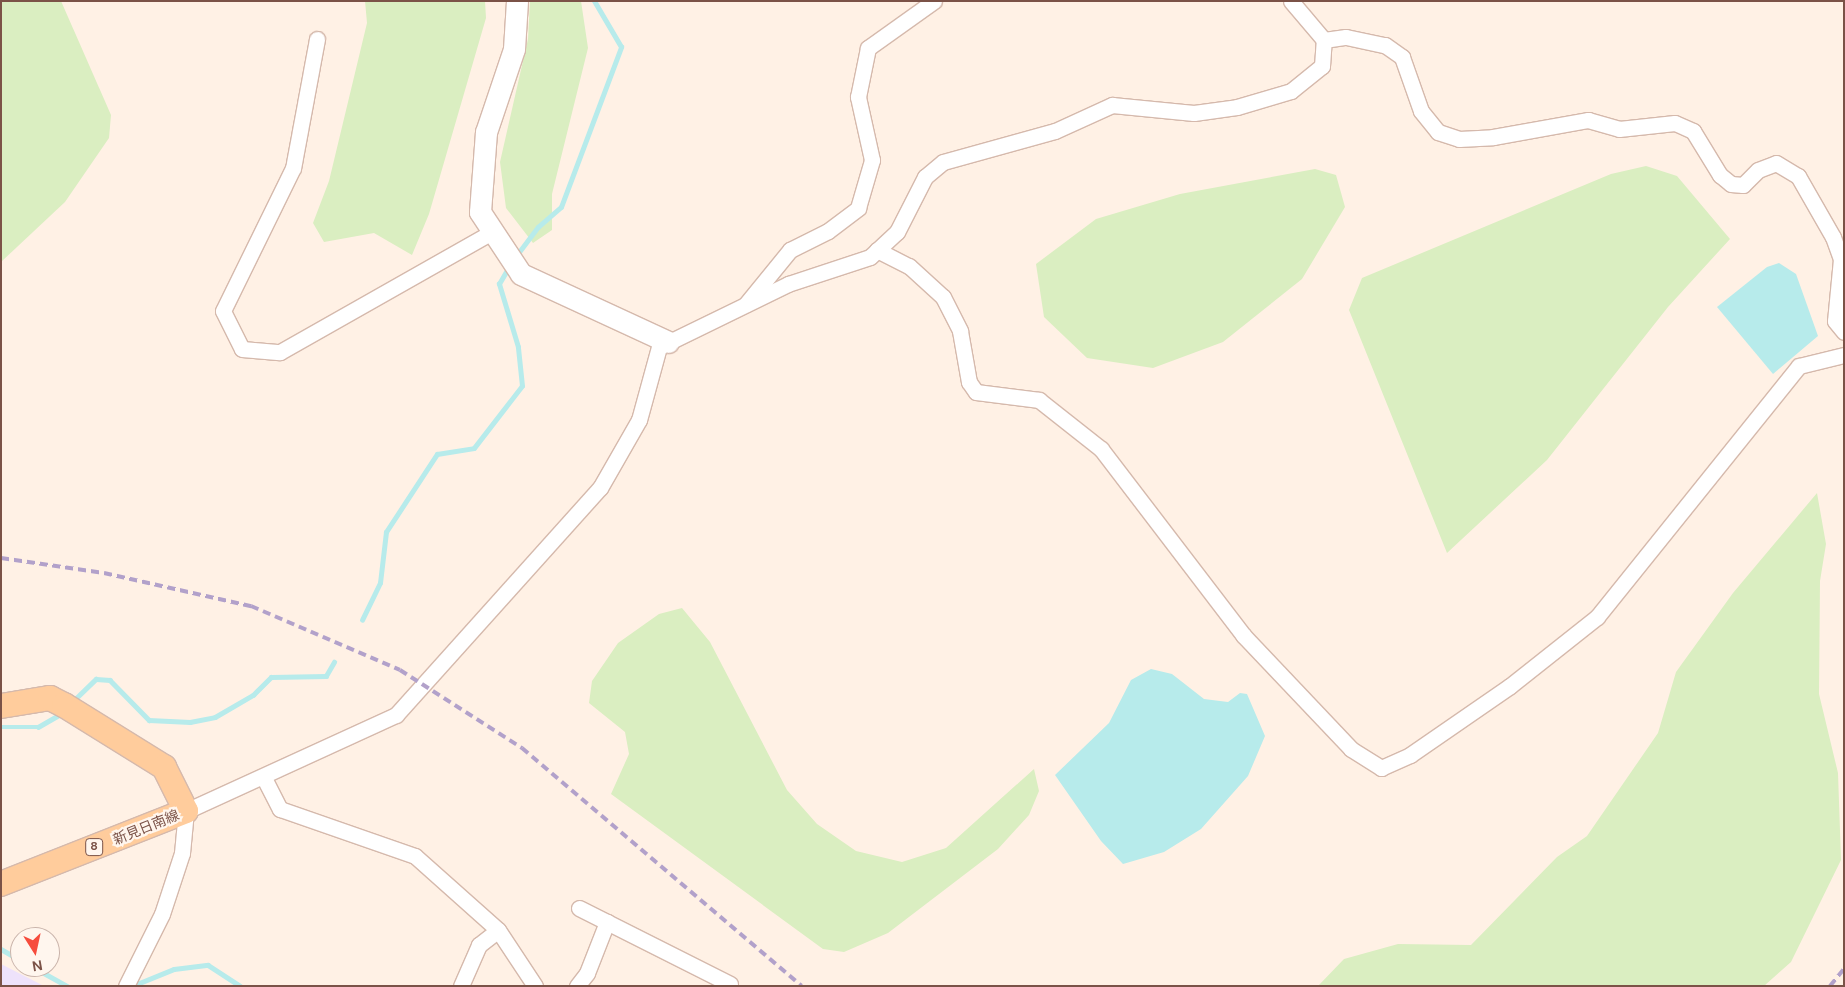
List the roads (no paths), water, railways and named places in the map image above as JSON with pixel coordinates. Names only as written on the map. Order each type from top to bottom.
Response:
[{"type":"main road","name":"新見日南線","points":[[1,706],[40,699],[69,708],[164,766],[186,811],[1,884]]},
{"type":"street","points":[[517,1],[514,49],[486,132],[480,212],[490,234],[521,274],[668,342]]},
{"type":"street","points":[[746,304],[790,250],[828,231],[858,208],[872,160],[858,97],[868,48],[934,1]]},
{"type":"street","points":[[126,986],[162,914],[182,853],[186,811],[264,778],[396,715],[600,488],[639,420],[659,347],[746,304],[877,250],[898,232],[925,177],[943,162],[1055,131],[1112,105],[1194,113],[1237,107],[1291,90],[1322,66],[1324,40],[1291,1]]},
{"type":"street","points":[[1324,40],[1346,37],[1385,45],[1402,57],[1421,111],[1438,132],[1459,139],[1493,138],[1588,120],[1619,129],[1675,124],[1693,132],[1720,175],[1731,184],[1743,185],[1758,170],[1776,163],[1798,176],[1833,237],[1841,259],[1835,321],[1844,332]]},
{"type":"street","points":[[317,39],[293,168],[223,311],[242,349],[280,352],[490,234]]},
{"type":"street","points":[[877,250],[908,266],[943,297],[960,331],[969,382],[976,392],[1039,400],[1101,449],[1243,635],[1351,749],[1381,768],[1410,755],[1510,686],[1597,617],[1800,366],[1844,355]]},
{"type":"street","points":[[264,778],[280,809],[415,856],[498,930],[535,986]]},
{"type":"street","points":[[579,908],[730,984]]},
{"type":"street","points":[[577,986],[587,973],[607,922]]},
{"type":"street","points":[[460,986],[479,945],[498,930]]},
{"type":"water","points":[[1779,263],[1796,274],[1818,336],[1773,374],[1717,307],[1767,267]]},
{"type":"water","points":[[1151,669],[1172,674],[1204,699],[1228,702],[1240,693],[1247,694],[1265,736],[1248,776],[1201,829],[1164,852],[1123,864],[1101,841],[1055,775],[1109,723],[1131,680]]},
{"type":"waterway","points":[[516,256],[538,227],[561,207],[621,47],[594,1]]},
{"type":"waterway","points":[[362,620],[380,583],[386,532],[437,454],[474,448],[522,386],[518,347],[499,284],[509,267]]},
{"type":"waterway","points":[[72,702],[96,679],[110,680],[149,720],[190,722],[215,717],[253,695],[271,677],[326,676],[334,662]]},
{"type":"waterway","points":[[1,727],[38,727],[62,713]]},
{"type":"waterway","points":[[1,949],[10,954]]},
{"type":"waterway","points":[[132,986],[174,969],[208,965],[240,986]]},
{"type":"waterway","points":[[51,977],[67,986]]},
{"type":"railway","points":[[1,558],[104,573],[251,606],[400,670],[522,748],[802,986]]},
{"type":"railway","points":[[1830,986],[1844,969]]}]
